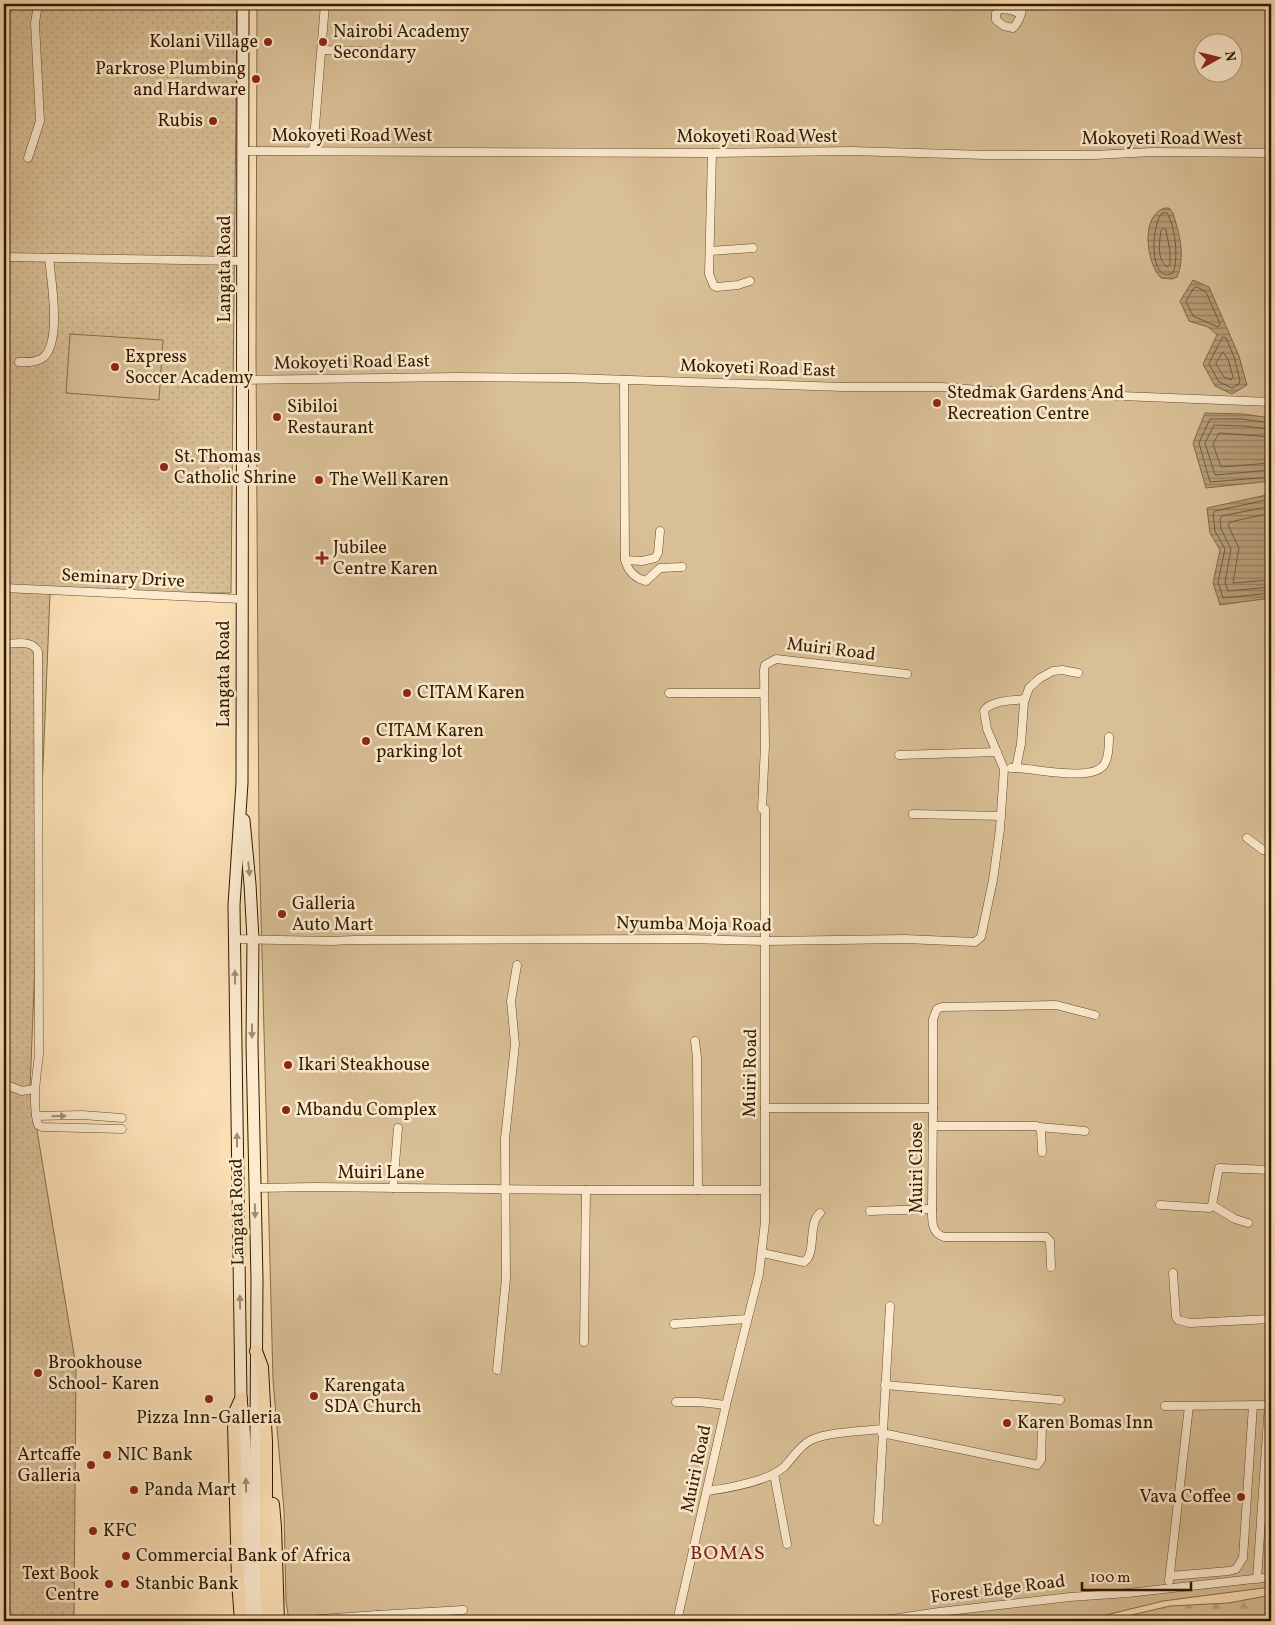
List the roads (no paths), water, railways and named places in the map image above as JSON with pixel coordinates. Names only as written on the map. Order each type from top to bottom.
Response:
[{"type":"main road","name":"Langata Road","points":[[242,4],[241,803],[235,873],[234,939],[241,1399],[245,1448],[246,1570],[249,1621]]},
{"type":"main road","name":"Langata Road","points":[[241,803],[250,884],[253,939],[252,1044],[257,1280],[255,1584],[258,1621]]},
{"type":"main road","points":[[256,1351],[262,1367],[266,1442],[266,1589],[268,1621]]},
{"type":"main road","points":[[241,1399],[236,1410],[234,1423],[238,1581],[241,1621]]},
{"type":"main road","points":[[266,1442],[275,1526],[278,1621]]},
{"type":"street","points":[[28,158],[40,121],[35,34],[35,17],[38,4]]},
{"type":"street","points":[[313,151],[325,4]]},
{"type":"street","points":[[1021,14],[1023,4]]},
{"type":"street","points":[[322,50],[390,52]]},
{"type":"street","name":"Mokoyeti Road West","points":[[242,151],[712,153],[850,151],[986,155],[1152,152],[1271,153]]},
{"type":"street","points":[[712,153],[710,274],[714,286],[729,287],[750,281]]},
{"type":"street","points":[[710,251],[753,248]]},
{"type":"street","points":[[4,258],[242,261]]},
{"type":"street","points":[[18,362],[42,359],[49,350],[55,329],[49,258]]},
{"type":"street","name":"Mokoyeti Road East","points":[[242,380],[458,377],[624,380],[843,387],[942,387],[1027,394],[1271,402]]},
{"type":"street","points":[[624,380],[626,560],[628,571],[643,581],[660,568],[682,567]]},
{"type":"street","points":[[626,560],[642,561],[655,558],[658,554],[660,530]]},
{"type":"street","name":"Seminary Drive","points":[[4,588],[242,599]]},
{"type":"street","points":[[4,644],[29,644],[36,646],[38,652],[40,1055],[34,1089],[38,1125],[42,1127],[122,1129]]},
{"type":"street","name":"Muiri Road","points":[[677,1621],[726,1406],[759,1274],[765,1222],[766,809],[762,809],[765,746],[765,665],[776,659],[907,674]]},
{"type":"street","points":[[1016,768],[1021,744],[1024,699],[1028,688],[1049,672],[1062,670],[1078,673]]},
{"type":"street","points":[[669,693],[764,693]]},
{"type":"street","points":[[1024,699],[998,703],[985,708],[986,729],[1004,769],[1016,768],[1065,773],[1096,772],[1105,763],[1109,737]]},
{"type":"street","points":[[899,755],[997,752]]},
{"type":"street","name":"Nyumba Moja Road","points":[[234,939],[331,941],[687,939],[766,941],[905,939],[976,942],[981,937],[993,880],[1001,816],[1004,769]]},
{"type":"street","points":[[913,814],[1001,816]]},
{"type":"street","points":[[1247,838],[1263,850],[1271,851]]},
{"type":"street","points":[[497,1370],[506,1279],[507,1190],[505,1138],[515,1044],[512,1002],[516,965]]},
{"type":"street","name":"Muiri Close","points":[[1051,1267],[1050,1241],[1046,1237],[944,1237],[938,1236],[935,1232],[932,1209],[934,1014],[939,1008],[945,1006],[1056,1005],[1095,1015]]},
{"type":"street","points":[[695,1040],[697,1057],[698,1190]]},
{"type":"street","points":[[4,1084],[22,1091],[34,1089]]},
{"type":"street","name":"Muiri Close","points":[[765,1108],[932,1108]]},
{"type":"street","points":[[36,1116],[82,1115],[122,1118]]},
{"type":"street","points":[[933,1126],[1085,1131]]},
{"type":"street","points":[[393,1188],[398,1128]]},
{"type":"street","points":[[1039,1128],[1042,1152]]},
{"type":"street","points":[[1160,1205],[1210,1208],[1219,1168],[1271,1170]]},
{"type":"street","name":"Muiri Lane","points":[[255,1188],[765,1190]]},
{"type":"street","points":[[584,1342],[586,1190]]},
{"type":"street","points":[[1212,1205],[1235,1219],[1248,1223]]},
{"type":"street","points":[[870,1211],[932,1209]]},
{"type":"street","points":[[762,1253],[804,1262],[807,1260],[810,1255],[816,1217],[820,1213]]},
{"type":"street","points":[[1172,1273],[1176,1317],[1178,1320],[1190,1323],[1271,1319]]},
{"type":"street","points":[[878,1521],[884,1385],[890,1306]]},
{"type":"street","points":[[674,1324],[747,1319]]},
{"type":"street","points":[[1257,1579],[1271,1374]]},
{"type":"street","points":[[884,1385],[1060,1400]]},
{"type":"street","points":[[676,1402],[699,1402],[726,1406]]},
{"type":"street","points":[[1170,1576],[1229,1571],[1236,1569],[1244,1558],[1253,1405]]},
{"type":"street","points":[[1165,1406],[1269,1405]]},
{"type":"street","points":[[1168,1588],[1189,1406]]},
{"type":"street","points":[[708,1490],[752,1482],[774,1474],[787,1464],[802,1446],[817,1438],[882,1431],[1037,1465],[1041,1460],[1042,1425]]},
{"type":"street","points":[[774,1474],[786,1544]]},
{"type":"street","name":"Forest Edge Road","points":[[878,1621],[939,1612],[1271,1577]]},
{"type":"street","points":[[292,1621],[378,1618],[463,1610]]},
{"type":"water","points":[[1169,208],[1173,213],[1181,245],[1180,269],[1177,277],[1172,279],[1161,278],[1152,262],[1149,251],[1149,229],[1152,220],[1157,212]]},
{"type":"water","points":[[1193,280],[1209,287],[1239,356],[1247,385],[1232,394],[1215,386],[1203,364],[1217,335],[1208,327],[1189,321],[1180,301]]},
{"type":"water","points":[[1205,413],[1243,414],[1271,418],[1271,481],[1206,488],[1193,443]]},
{"type":"water","points":[[1271,494],[1271,598],[1220,605],[1213,583],[1220,550],[1210,533],[1207,508]]},
{"type":"place","name":"Kolani Village","points":[[268,42]]},
{"type":"place","name":"Nairobi Academy Secondary","points":[[323,42]]},
{"type":"place","name":"Parkrose Plumbing and Hardware","points":[[256,79]]},
{"type":"place","name":"Rubis","points":[[213,121]]},
{"type":"place","name":"Express Soccer Academy","points":[[115,367]]},
{"type":"place","name":"Stedmak Gardens And Recreation Centre","points":[[937,403]]},
{"type":"place","name":"Sibiloi Restaurant","points":[[277,417]]},
{"type":"place","name":"St. Thomas Catholic Shrine","points":[[164,467]]},
{"type":"place","name":"The Well Karen","points":[[319,480]]},
{"type":"place","name":"Jubilee Centre Karen","points":[[322,558]]},
{"type":"place","name":"CITAM Karen","points":[[407,693]]},
{"type":"place","name":"CITAM Karen parking lot","points":[[366,741]]},
{"type":"place","name":"Galleria Auto Mart","points":[[282,914]]},
{"type":"place","name":"Ikari Steakhouse","points":[[288,1065]]},
{"type":"place","name":"Mbandu Complex","points":[[286,1110]]},
{"type":"place","name":"Brookhouse School- Karen","points":[[38,1373]]},
{"type":"place","name":"Karengata SDA Church","points":[[314,1396]]},
{"type":"place","name":"Pizza Inn-Galleria","points":[[209,1399]]},
{"type":"place","name":"Karen Bomas Inn","points":[[1007,1423]]},
{"type":"place","name":"NIC Bank","points":[[107,1455]]},
{"type":"place","name":"Artcaffe Galleria","points":[[91,1465]]},
{"type":"place","name":"Panda Mart","points":[[134,1490]]},
{"type":"place","name":"Vava Coffee","points":[[1241,1497]]},
{"type":"place","name":"KFC","points":[[93,1531]]},
{"type":"place","name":"Commercial Bank of Africa","points":[[126,1556]]},
{"type":"place","name":"Text Book Centre","points":[[109,1584]]},
{"type":"place","name":"Stanbic Bank","points":[[125,1584]]},
{"type":"district","name":"BOMAS","points":[[728,1554]]}]
